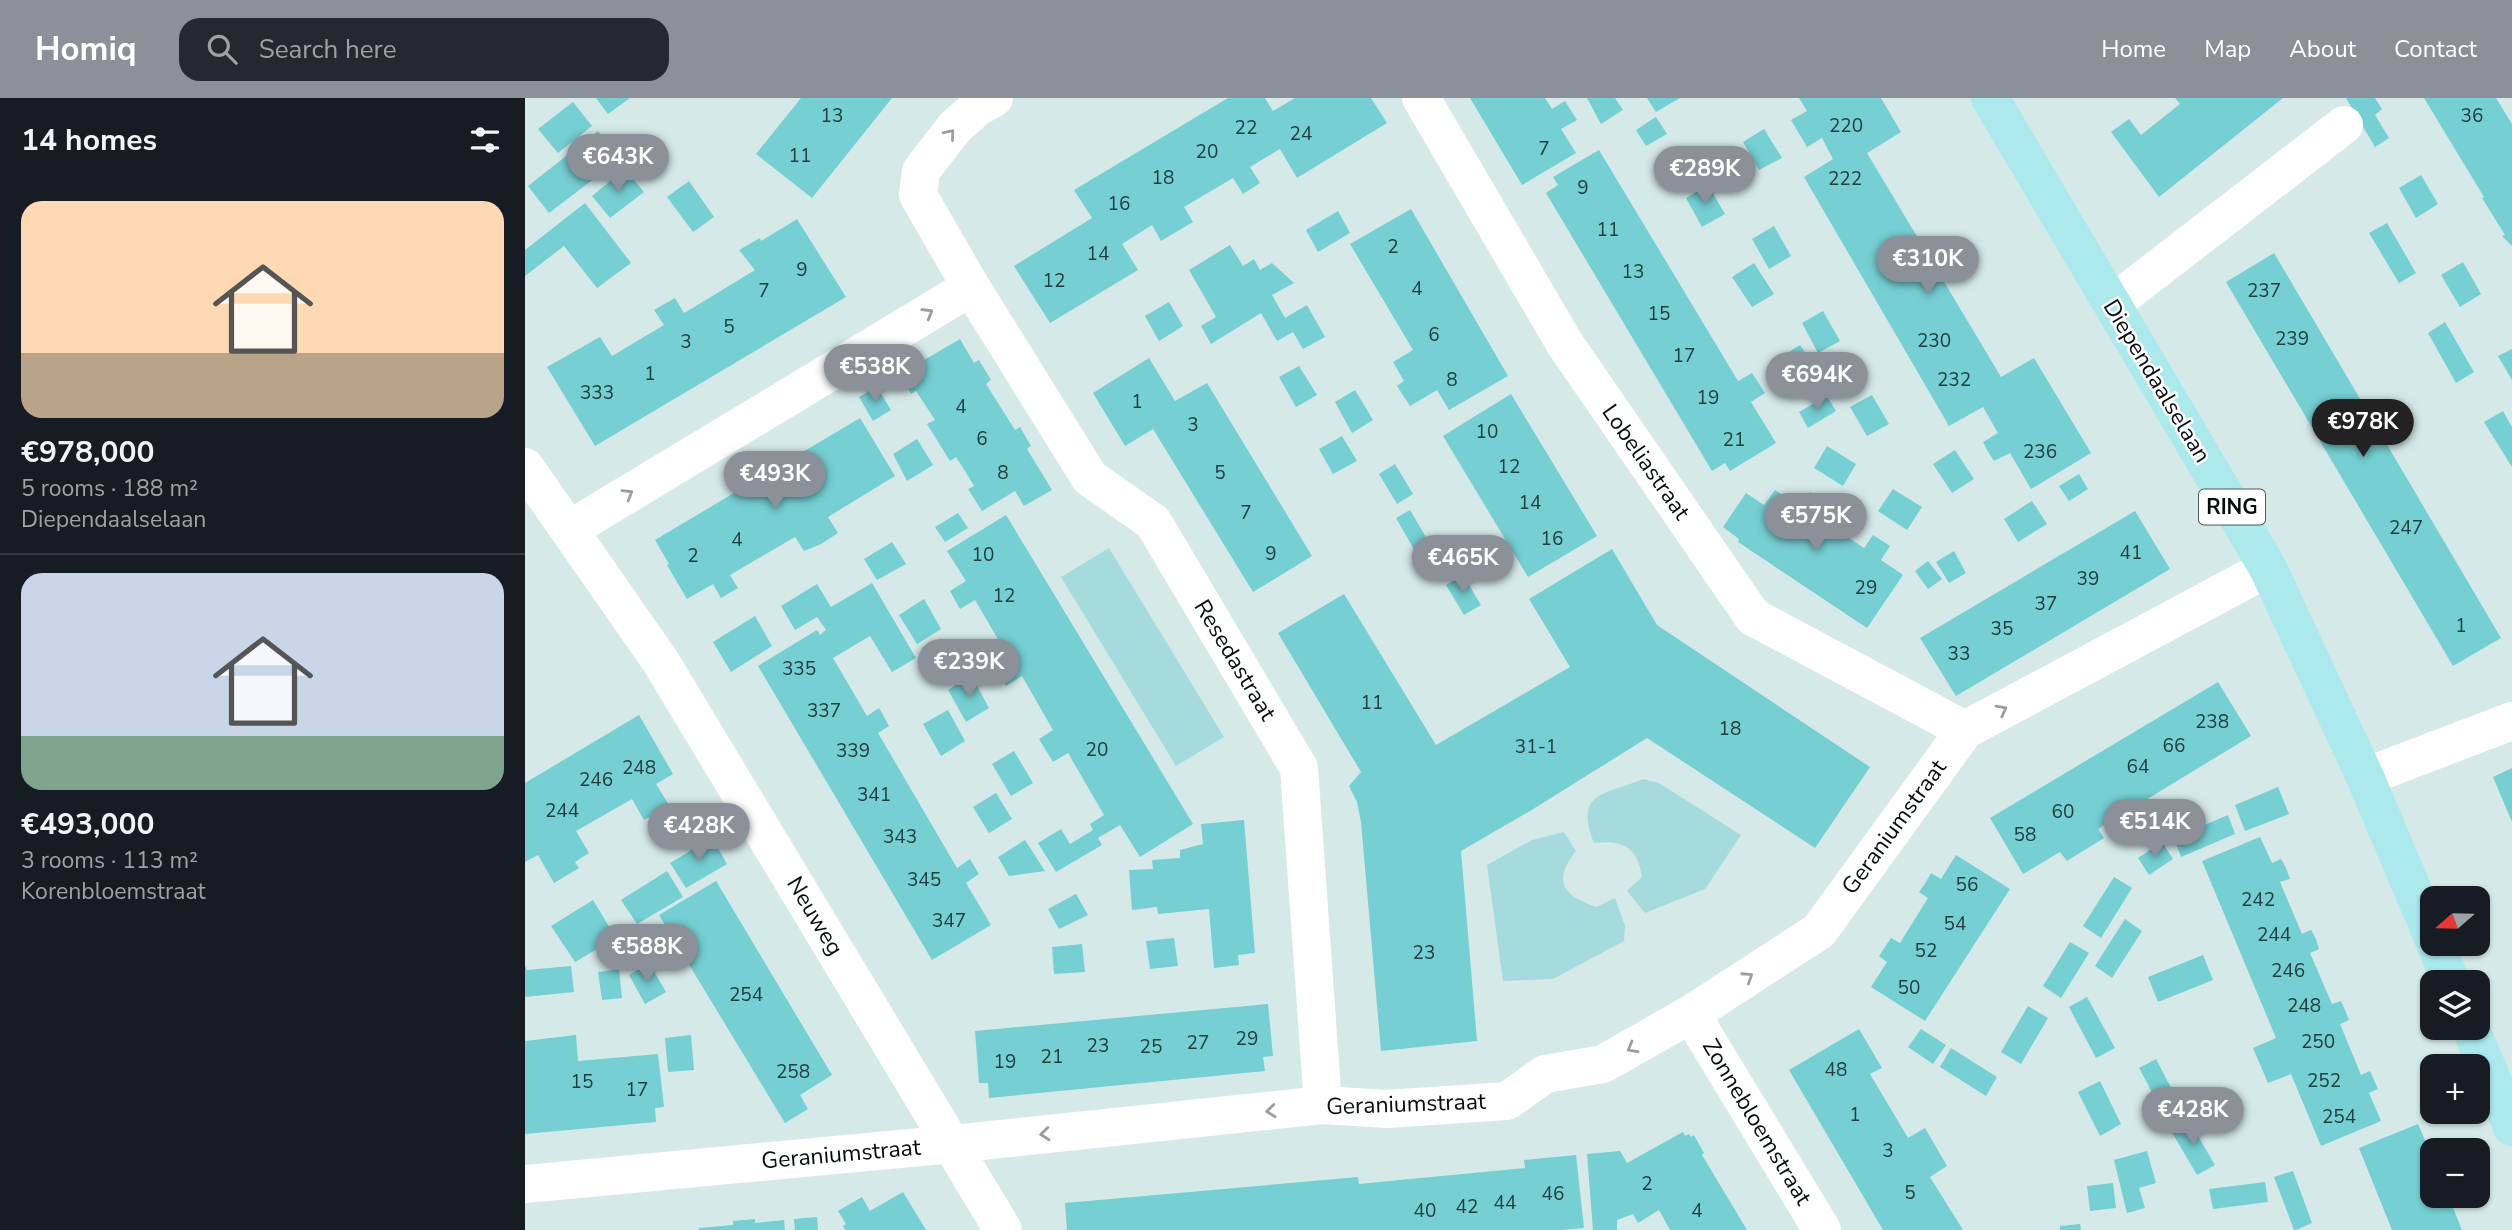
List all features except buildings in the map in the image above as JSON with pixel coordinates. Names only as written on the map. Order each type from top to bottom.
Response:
[{"type":"main road","name":"Diependaalselaan","points":[[1990,98],[2268,568],[2365,777],[2420,907]]},
{"type":"main road","points":[[2475,1040],[2512,1127]]},
{"type":"street","name":"Resedastraat","points":[[994,98],[978,107],[955,127],[921,171],[918,195],[971,287],[1090,478],[1153,522],[1299,768],[1323,1105]]},
{"type":"street","name":"Lobeliastraat","points":[[1421,98],[1565,344],[1753,617],[1965,730]]},
{"type":"street","points":[[2112,304],[2344,125]]},
{"type":"street","points":[[570,529],[971,287]]},
{"type":"street","name":"Neuweg","points":[[525,467],[661,662],[1003,1230]]},
{"type":"street","name":"Geraniumstraat","points":[[525,1184],[953,1144],[1323,1105],[1387,1109],[1507,1101],[1545,1074],[1603,1064],[1691,1014],[1819,930],[1965,730],[2268,568]]},
{"type":"street","points":[[2365,777],[2512,721]]},
{"type":"street","name":"Zonnebloemstraat","points":[[1691,1014],[1822,1230]]},
{"type":"shaded area","points":[[1109,548],[1224,737],[1176,766],[1061,577]]},
{"type":"shaded area","points":[[1643,779],[1659,783],[1741,835],[1705,889],[1645,913],[1627,891],[1642,877],[1636,858],[1627,847],[1620,844],[1594,843],[1588,813],[1597,798]]},
{"type":"shaded area","points":[[1564,832],[1576,851],[1565,870],[1564,885],[1575,897],[1596,907],[1615,898],[1625,926],[1624,941],[1553,979],[1503,981],[1487,865],[1532,840]]}]
